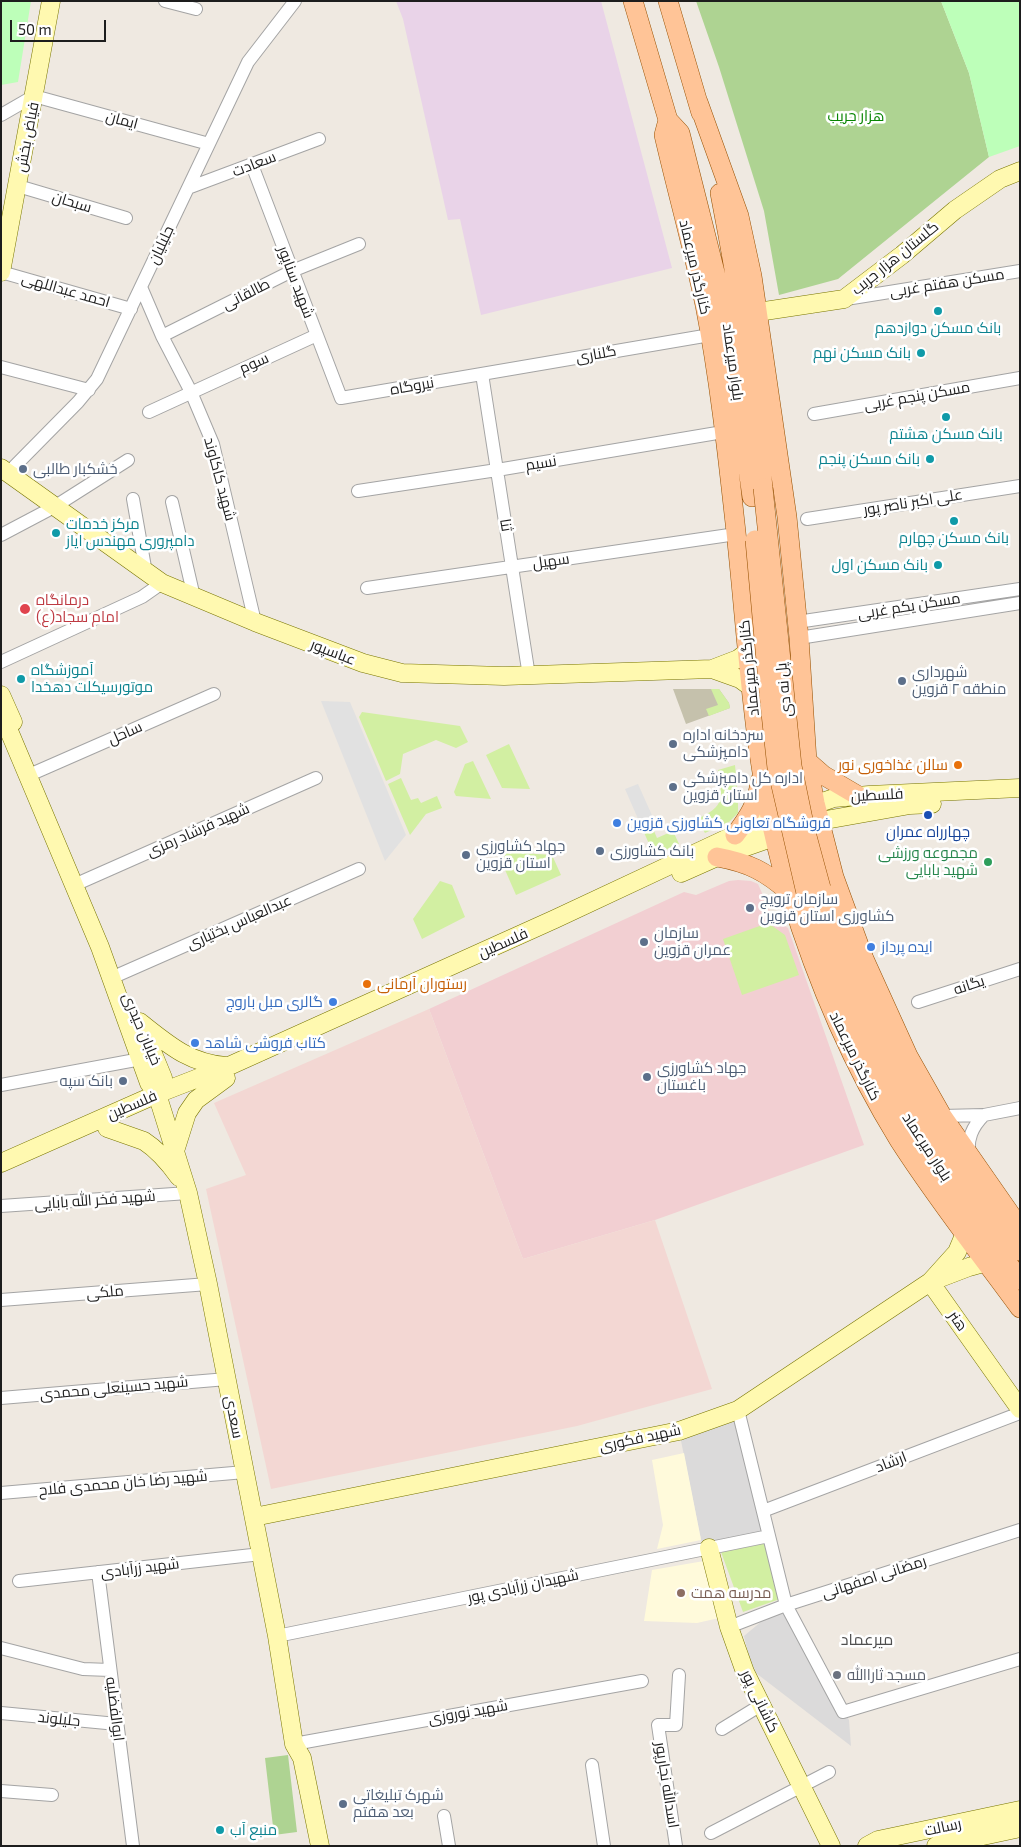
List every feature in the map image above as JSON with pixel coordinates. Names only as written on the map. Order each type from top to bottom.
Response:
[{"type":"main road","name":"بلوار میرعماد","points":[[633,1],[668,120],[680,133],[726,316],[757,492]]},
{"type":"main road","name":"بلوار میرعماد","points":[[668,1],[698,102],[717,177],[738,294],[758,427],[757,492]]},
{"type":"main road","name":"کنارگذر میرعماد","points":[[698,102],[739,216],[758,312],[787,517],[798,630],[807,761],[820,821],[813,888],[812,958],[836,1020],[899,1139],[1020,1308]]},
{"type":"main road","name":"کنارگذر میرعماد","points":[[668,120],[664,135],[710,335],[736,534],[760,770],[773,828],[813,888],[857,941],[908,1056],[942,1116],[1020,1228]]},
{"type":"main road","name":"پل نه دی","points":[[757,492],[792,766],[805,829],[813,888]]},
{"type":"main road","points":[[760,770],[774,784],[786,790],[799,783],[807,761],[823,775],[857,796]]},
{"type":"main road","points":[[735,835],[753,809],[759,788],[760,770]]},
{"type":"main road","points":[[718,857],[734,860],[813,888]]},
{"type":"main road","name":"بلوار میرعماد","points":[[813,888],[894,1064],[956,1164],[1020,1251]]},
{"type":"main road","name":"بلوار میرعماد","points":[[813,888],[840,987],[880,1072],[910,1123],[943,1173],[1020,1280]]},
{"type":"street","name":"فیاض بخش","points":[[1,272],[4,245],[18,186],[51,1]]},
{"type":"street","points":[[165,1],[196,9]]},
{"type":"street","name":"جلیلیان","points":[[5,471],[89,390],[97,379],[248,62],[295,1]]},
{"type":"street","points":[[1,115],[34,96]]},
{"type":"street","name":"ایمان","points":[[34,96],[209,144]]},
{"type":"street","name":"سعادت","points":[[188,188],[319,138]]},
{"type":"street","name":"شهید سناپور","points":[[252,165],[341,398]]},
{"type":"street","name":"گلستان هزار جریب","points":[[758,312],[844,300],[902,255],[955,210],[1000,179],[1020,171]]},
{"type":"street","name":"سبحان","points":[[18,186],[126,218]]},
{"type":"street","name":"طالقانی","points":[[162,336],[292,271],[359,244]]},
{"type":"street","name":"مسکن هفتم غربی","points":[[844,300],[1020,271]]},
{"type":"street","name":"احمد عبداللهی","points":[[1,272],[130,309]]},
{"type":"street","name":"شهید کاکاوند","points":[[141,287],[162,336],[191,392],[214,444],[255,622]]},
{"type":"street","name":"سوم","points":[[149,412],[317,335]]},
{"type":"street","name":"گلناری","points":[[482,374],[710,335]]},
{"type":"street","points":[[1,367],[89,390]]},
{"type":"street","name":"نیروگاه","points":[[341,398],[482,374]]},
{"type":"street","name":"ثنا","points":[[482,374],[529,676]]},
{"type":"street","name":"مسکن پنجم غربی","points":[[814,414],[1020,378]]},
{"type":"street","name":"نسیم","points":[[358,490],[497,470],[724,432]]},
{"type":"street","points":[[1,457],[5,471]]},
{"type":"street","points":[[1,535],[54,507],[128,460]]},
{"type":"street","name":"عباسپور","points":[[5,471],[162,583],[255,622],[363,663],[402,674],[529,676],[712,669]]},
{"type":"street","name":"علی اکبر ناصر پور","points":[[807,519],[1020,486]]},
{"type":"street","points":[[133,499],[146,573]]},
{"type":"street","points":[[172,502],[194,597]]},
{"type":"street","name":"سهیل","points":[[367,588],[736,534]]},
{"type":"street","points":[[1,662],[142,597],[162,583]]},
{"type":"street","name":"مسکن یکم غربی","points":[[798,630],[863,614],[1020,588]]},
{"type":"street","points":[[798,630],[866,627],[1020,604]]},
{"type":"street","points":[[863,614],[866,627]]},
{"type":"street","points":[[712,669],[738,659],[747,652]]},
{"type":"street","points":[[712,669],[740,679],[751,687]]},
{"type":"street","name":"ساحل","points":[[36,772],[214,694]]},
{"type":"street","name":"خیابان حیدری","points":[[1,695],[36,772],[118,974],[163,1078],[159,1100]]},
{"type":"street","name":"خیابان حیدری","points":[[1,712],[100,946],[149,1083],[159,1100]]},
{"type":"street","name":"شهید فرشاد رمزی","points":[[81,882],[316,778]]},
{"type":"street","name":"فلسطین","points":[[1,1163],[227,1072],[718,857],[815,803],[834,798],[857,796],[1020,788]]},
{"type":"street","name":"فلسطین","points":[[227,1072],[735,835],[910,806],[1020,799]]},
{"type":"street","name":"عبدالعباس بختیاری","points":[[118,974],[359,869]]},
{"type":"street","name":"یگانه","points":[[918,1002],[1020,969]]},
{"type":"street","points":[[140,1022],[185,1055],[227,1072],[196,1100],[187,1113],[175,1152]]},
{"type":"street","points":[[1,1085],[141,1059]]},
{"type":"street","name":"فلسطین","points":[[1,1173],[107,1128],[159,1100]]},
{"type":"street","name":"سعدی","points":[[159,1100],[187,1191],[208,1284],[277,1636],[294,1744],[302,1758],[320,1846]]},
{"type":"street","points":[[942,1116],[984,1115],[1020,1108]]},
{"type":"street","points":[[970,1158],[969,1139],[977,1122],[984,1115]]},
{"type":"street","points":[[107,1128],[149,1144],[170,1165],[187,1191]]},
{"type":"street","name":"شهید فخر الله بابایی","points":[[1,1206],[187,1191]]},
{"type":"street","name":"شهید فکوری","points":[[254,1517],[679,1431],[738,1410],[930,1282],[957,1252],[965,1233]]},
{"type":"street","points":[[930,1282],[987,1262]]},
{"type":"street","name":"هنر","points":[[930,1282],[1020,1409]]},
{"type":"street","name":"ملکی","points":[[1,1300],[208,1284]]},
{"type":"street","name":"شهید حسینعلی محمدی","points":[[1,1398],[227,1379]]},
{"type":"street","points":[[738,1410],[786,1605],[843,1712],[1020,1659]]},
{"type":"street","name":"ارشاد","points":[[763,1511],[1020,1413]]},
{"type":"street","name":"شهید رضا خان محمدی فلاح","points":[[1,1493],[245,1472]]},
{"type":"street","name":"رمضانی اصفهانی","points":[[729,1627],[786,1605],[1020,1530]]},
{"type":"street","name":"شهیدان زرآبادی پور","points":[[277,1636],[769,1536]]},
{"type":"street","name":"کاشانی پور","points":[[709,1548],[729,1627],[745,1672],[831,1846]]},
{"type":"street","name":"شهید زرآبادی","points":[[18,1581],[261,1554]]},
{"type":"street","name":"ابوالفضلیه","points":[[98,1572],[133,1846]]},
{"type":"street","points":[[1,1648],[82,1668],[110,1670]]},
{"type":"street","name":"اسدالله نجارپور","points":[[676,1846],[658,1724],[676,1725],[680,1675]]},
{"type":"street","name":"شهید نوروزی","points":[[294,1744],[642,1681]]},
{"type":"street","points":[[722,1728],[761,1705]]},
{"type":"street","name":"جلیلوند","points":[[1,1713],[117,1724]]},
{"type":"street","name":"سعدی","points":[[294,1744],[290,1761],[308,1846]]},
{"type":"street","points":[[592,1765],[604,1846]]},
{"type":"street","points":[[712,1833],[829,1772]]},
{"type":"street","points":[[1,1791],[52,1795]]},
{"type":"street","name":"رسالت","points":[[867,1846],[878,1840],[1020,1810]]},
{"type":"street","points":[[444,1816],[449,1846]]},
{"type":"street","name":"رسالت","points":[[936,1846],[1020,1828]]},
{"type":"shaded area","points":[[396,1],[601,1],[672,268],[481,315],[460,219],[448,220],[403,19]]},
{"type":"shaded area","points":[[673,689],[719,689],[729,703],[730,708],[686,724]]},
{"type":"shaded area","points":[[321,701],[350,702],[406,835],[385,861]]},
{"type":"shaded area","points":[[638,784],[655,822],[642,828],[625,789]]},
{"type":"shaded area","name":"جهاد کشاورزی باغستان","points":[[729,881],[751,881],[758,884],[773,918],[788,928],[864,1145],[655,1220],[523,1259],[429,1009],[684,892],[696,895]]},
{"type":"shaded area","points":[[429,1009],[523,1259],[655,1220],[712,1389],[577,1426],[271,1489],[206,1189],[246,1175],[214,1103]]},
{"type":"shaded area","points":[[738,1410],[769,1536],[703,1549],[679,1431]]},
{"type":"shaded area","points":[[684,1453],[701,1540],[657,1549],[663,1525],[652,1460]]},
{"type":"shaded area","name":"مدرسه همت","points":[[704,1561],[719,1618],[697,1623],[644,1621],[652,1570]]},
{"type":"shaded area","points":[[786,1605],[849,1720],[851,1746],[752,1670],[744,1636],[775,1610]]},
{"type":"green space","points":[[1,1],[31,1],[18,82],[1,85]]},
{"type":"green space","name":"هزار جریب","points":[[696,1],[941,1],[969,73],[989,157],[838,279],[779,295],[764,211],[719,67]]},
{"type":"green space","points":[[941,1],[1020,1],[1020,146],[989,157],[969,73]]},
{"type":"green space","points":[[711,689],[719,689],[729,703],[730,708],[709,716],[706,709],[718,705]]},
{"type":"green space","points":[[362,712],[460,726],[468,742],[456,748],[436,740],[403,754],[400,774],[386,781],[359,717]]},
{"type":"green space","points":[[509,744],[530,789],[502,788],[486,755]]},
{"type":"green space","points":[[473,761],[491,799],[456,796],[454,792],[465,764]]},
{"type":"green space","points":[[735,765],[738,813],[729,822],[705,833],[697,819],[713,810],[720,800],[721,788],[718,770]]},
{"type":"green space","points":[[401,778],[411,800],[418,798],[421,803],[437,796],[442,808],[426,814],[410,835],[388,784]]},
{"type":"green space","points":[[651,824],[657,838],[673,831],[679,844],[654,855],[642,828]]},
{"type":"green space","points":[[506,852],[552,855],[561,875],[516,895],[502,863]]},
{"type":"green space","points":[[440,881],[452,885],[465,917],[422,939],[413,919]]},
{"type":"green space","points":[[768,923],[785,935],[799,975],[742,995],[723,939]]},
{"type":"green space","points":[[767,1543],[780,1599],[743,1612],[721,1552]]},
{"type":"green space","points":[[288,1755],[297,1832],[274,1835],[265,1758]]},
{"type":"place","name":"بانک مسکن دوازدهم","points":[[938,311]]},
{"type":"place","name":"بانک مسکن نهم","points":[[921,353]]},
{"type":"place","name":"بانک مسکن هشتم","points":[[946,417]]},
{"type":"place","name":"بانک مسکن پنجم","points":[[930,459]]},
{"type":"place","name":"خشکبار طالبی","points":[[23,469]]},
{"type":"place","name":"بانک مسکن چهارم","points":[[954,521]]},
{"type":"place","name":"مرکز خدمات دامپروری مهندس ایاز","points":[[56,533]]},
{"type":"place","name":"بانک مسکن اول","points":[[938,565]]},
{"type":"place","name":"درمانگاه امام سجاد(ع)","points":[[25,609]]},
{"type":"place","name":"آموزشگاه موتورسیکلت دهخدا","points":[[21,679]]},
{"type":"place","name":"شهرداری منطقه ۲ قزوین","points":[[902,681]]},
{"type":"place","name":"سردخانه اداره دامپزشکی","points":[[673,744]]},
{"type":"place","name":"سالن غذاخوری نور","points":[[958,765]]},
{"type":"place","name":"اداره کل دامپزشکی استان قزوین","points":[[673,787]]},
{"type":"place","name":"چهارراه عمران","points":[[928,815]]},
{"type":"place","name":"فروشگاه تعاونی کشاورزی قزوین","points":[[617,823]]},
{"type":"place","name":"بانک کشاورزی","points":[[600,851]]},
{"type":"place","name":"جهاد کشاورزی استان قزوین","points":[[466,855]]},
{"type":"place","name":"مجموعه ورزشی شهید بابایی","points":[[988,862]]},
{"type":"place","name":"سازمان ترویج کشاورزی استان قزوین","points":[[750,908]]},
{"type":"place","name":"سازمان عمران قزوین","points":[[644,942]]},
{"type":"place","name":"ایده پرداز","points":[[871,947]]},
{"type":"place","name":"رستوران آرمانی","points":[[367,984]]},
{"type":"place","name":"گالری مبل باروج","points":[[333,1002]]},
{"type":"place","name":"کتاب فروشی شاهد","points":[[195,1043]]},
{"type":"place","name":"جهاد کشاورزی باغستان","points":[[647,1077]]},
{"type":"place","name":"بانک سپه","points":[[123,1081]]},
{"type":"place","name":"مدرسه همت","points":[[681,1593]]},
{"type":"place","name":"مسجد ثاراالله","points":[[837,1675]]},
{"type":"place","name":"شهرک تبلیغاتی بعد هفتم","points":[[343,1804]]},
{"type":"place","name":"منبع آب","points":[[220,1830]]},
{"type":"district","name":"میرعماد","points":[[867,1640]]}]
